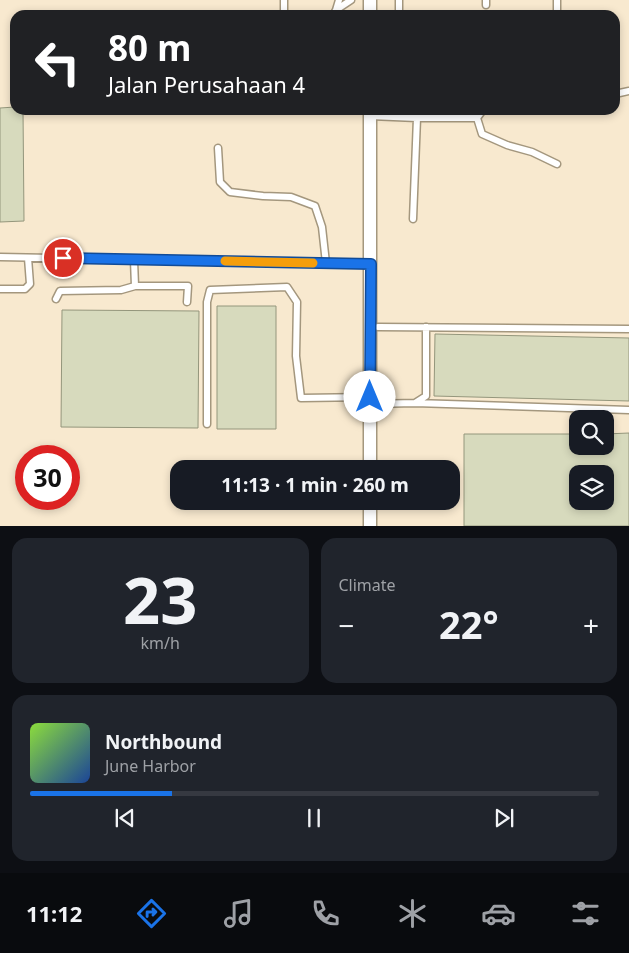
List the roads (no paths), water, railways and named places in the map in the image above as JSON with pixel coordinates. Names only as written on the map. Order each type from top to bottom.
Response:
[{"type":"street","points":[[370,115],[370,460]]},
{"type":"street","points":[[370,510],[370,526]]},
{"type":"lane","points":[[338,10],[351,0]]},
{"type":"lane","points":[[389,115],[417,118],[477,118]]},
{"type":"lane","points":[[413,219],[417,118]]},
{"type":"lane","points":[[477,118],[482,134],[507,145],[532,152],[557,164]]},
{"type":"lane","points":[[218,148],[220,182],[230,192],[291,197],[315,206],[322,227],[326,263]]},
{"type":"lane","points":[[0,257],[371,264]]},
{"type":"lane","points":[[0,289],[25,289],[30,284],[28,258]]},
{"type":"lane","points":[[134,260],[135,286]]},
{"type":"lane","points":[[56,299],[60,291],[121,290],[135,286],[188,286],[187,302]]},
{"type":"lane","points":[[207,424],[207,302],[210,290],[287,287],[297,302],[296,356],[301,398],[629,410]]},
{"type":"lane","points":[[378,327],[629,329]]},
{"type":"lane","points":[[415,403],[426,396],[426,327]]}]
